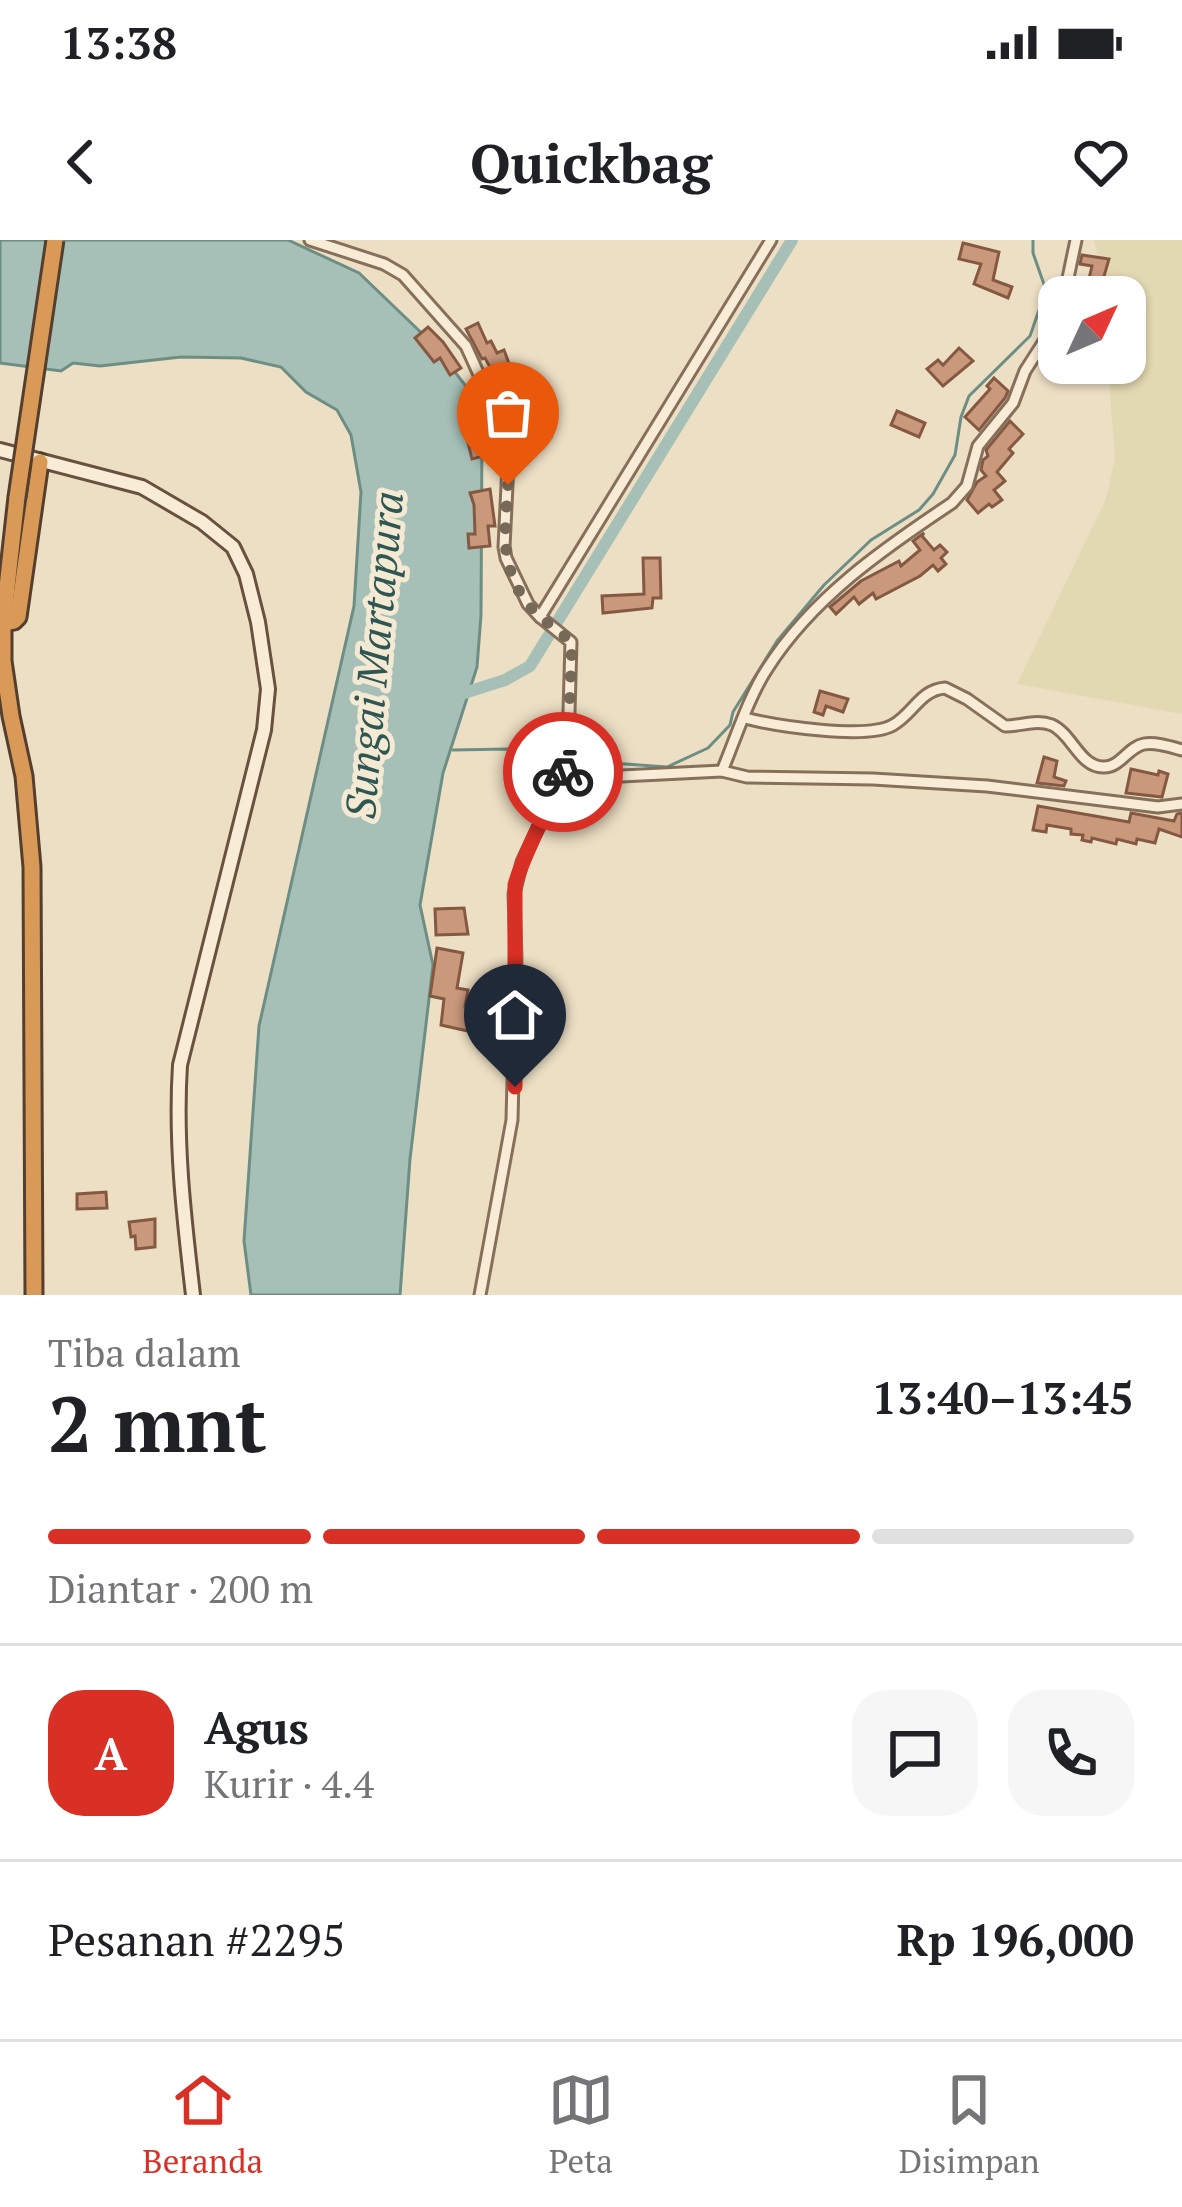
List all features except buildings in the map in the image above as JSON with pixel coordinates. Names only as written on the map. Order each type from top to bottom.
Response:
[{"type":"highway","points":[[34,1295],[32,867],[24,776],[4,673],[3,623],[55,240]]},
{"type":"highway","points":[[3,623],[18,617],[40,462]]},
{"type":"street","points":[[310,240],[384,264],[403,275],[466,346],[504,430],[508,465],[504,553],[524,596],[542,618],[569,638],[572,648],[563,774],[515,885],[512,1120],[480,1295]]},
{"type":"street","points":[[542,618],[771,240]]},
{"type":"street","points":[[1068,276],[1076,240]]},
{"type":"street","points":[[722,771],[766,669],[812,613],[859,568],[964,490],[975,451],[1010,408],[1038,351]]},
{"type":"street","points":[[0,450],[142,487],[168,500],[217,532],[238,555],[250,585],[268,689],[264,730],[180,1065],[177,1121],[193,1295]]},
{"type":"street","points":[[744,720],[872,733],[899,722],[929,692],[941,688],[954,691],[1005,726],[1033,722],[1059,729],[1097,766],[1112,766],[1148,743],[1182,750]]},
{"type":"street","points":[[563,774],[722,771],[747,777],[987,786],[1158,806],[1182,803]]},
{"type":"shaded area","points":[[1094,240],[1182,240],[1182,714],[1017,684],[1106,499],[1115,459],[1110,384],[1146,384],[1146,276],[1103,276]]},
{"type":"water","name":"Sungai Martapura","points":[[0,240],[288,240],[359,273],[434,345],[465,385],[482,433],[481,615],[477,667],[443,773],[420,905],[433,965],[400,1295],[251,1295],[244,1241],[259,1026],[354,606],[361,492],[351,435],[337,410],[306,392],[281,367],[241,358],[181,357],[100,366],[73,363],[61,371],[0,363]]},
{"type":"waterway","points":[[455,696],[505,680],[530,666],[792,240]]},
{"type":"waterway","points":[[453,750],[507,749],[556,759],[667,767],[708,748],[730,725],[733,712],[777,641],[824,585],[871,540],[919,510],[933,494],[955,455],[969,396],[1030,336],[1046,290],[1033,240]]},
{"type":"way so far","points":[[508,485],[504,548],[508,565],[528,604],[572,645],[563,772]]},
{"type":"route","points":[[515,1087],[515,885],[563,772]]}]
